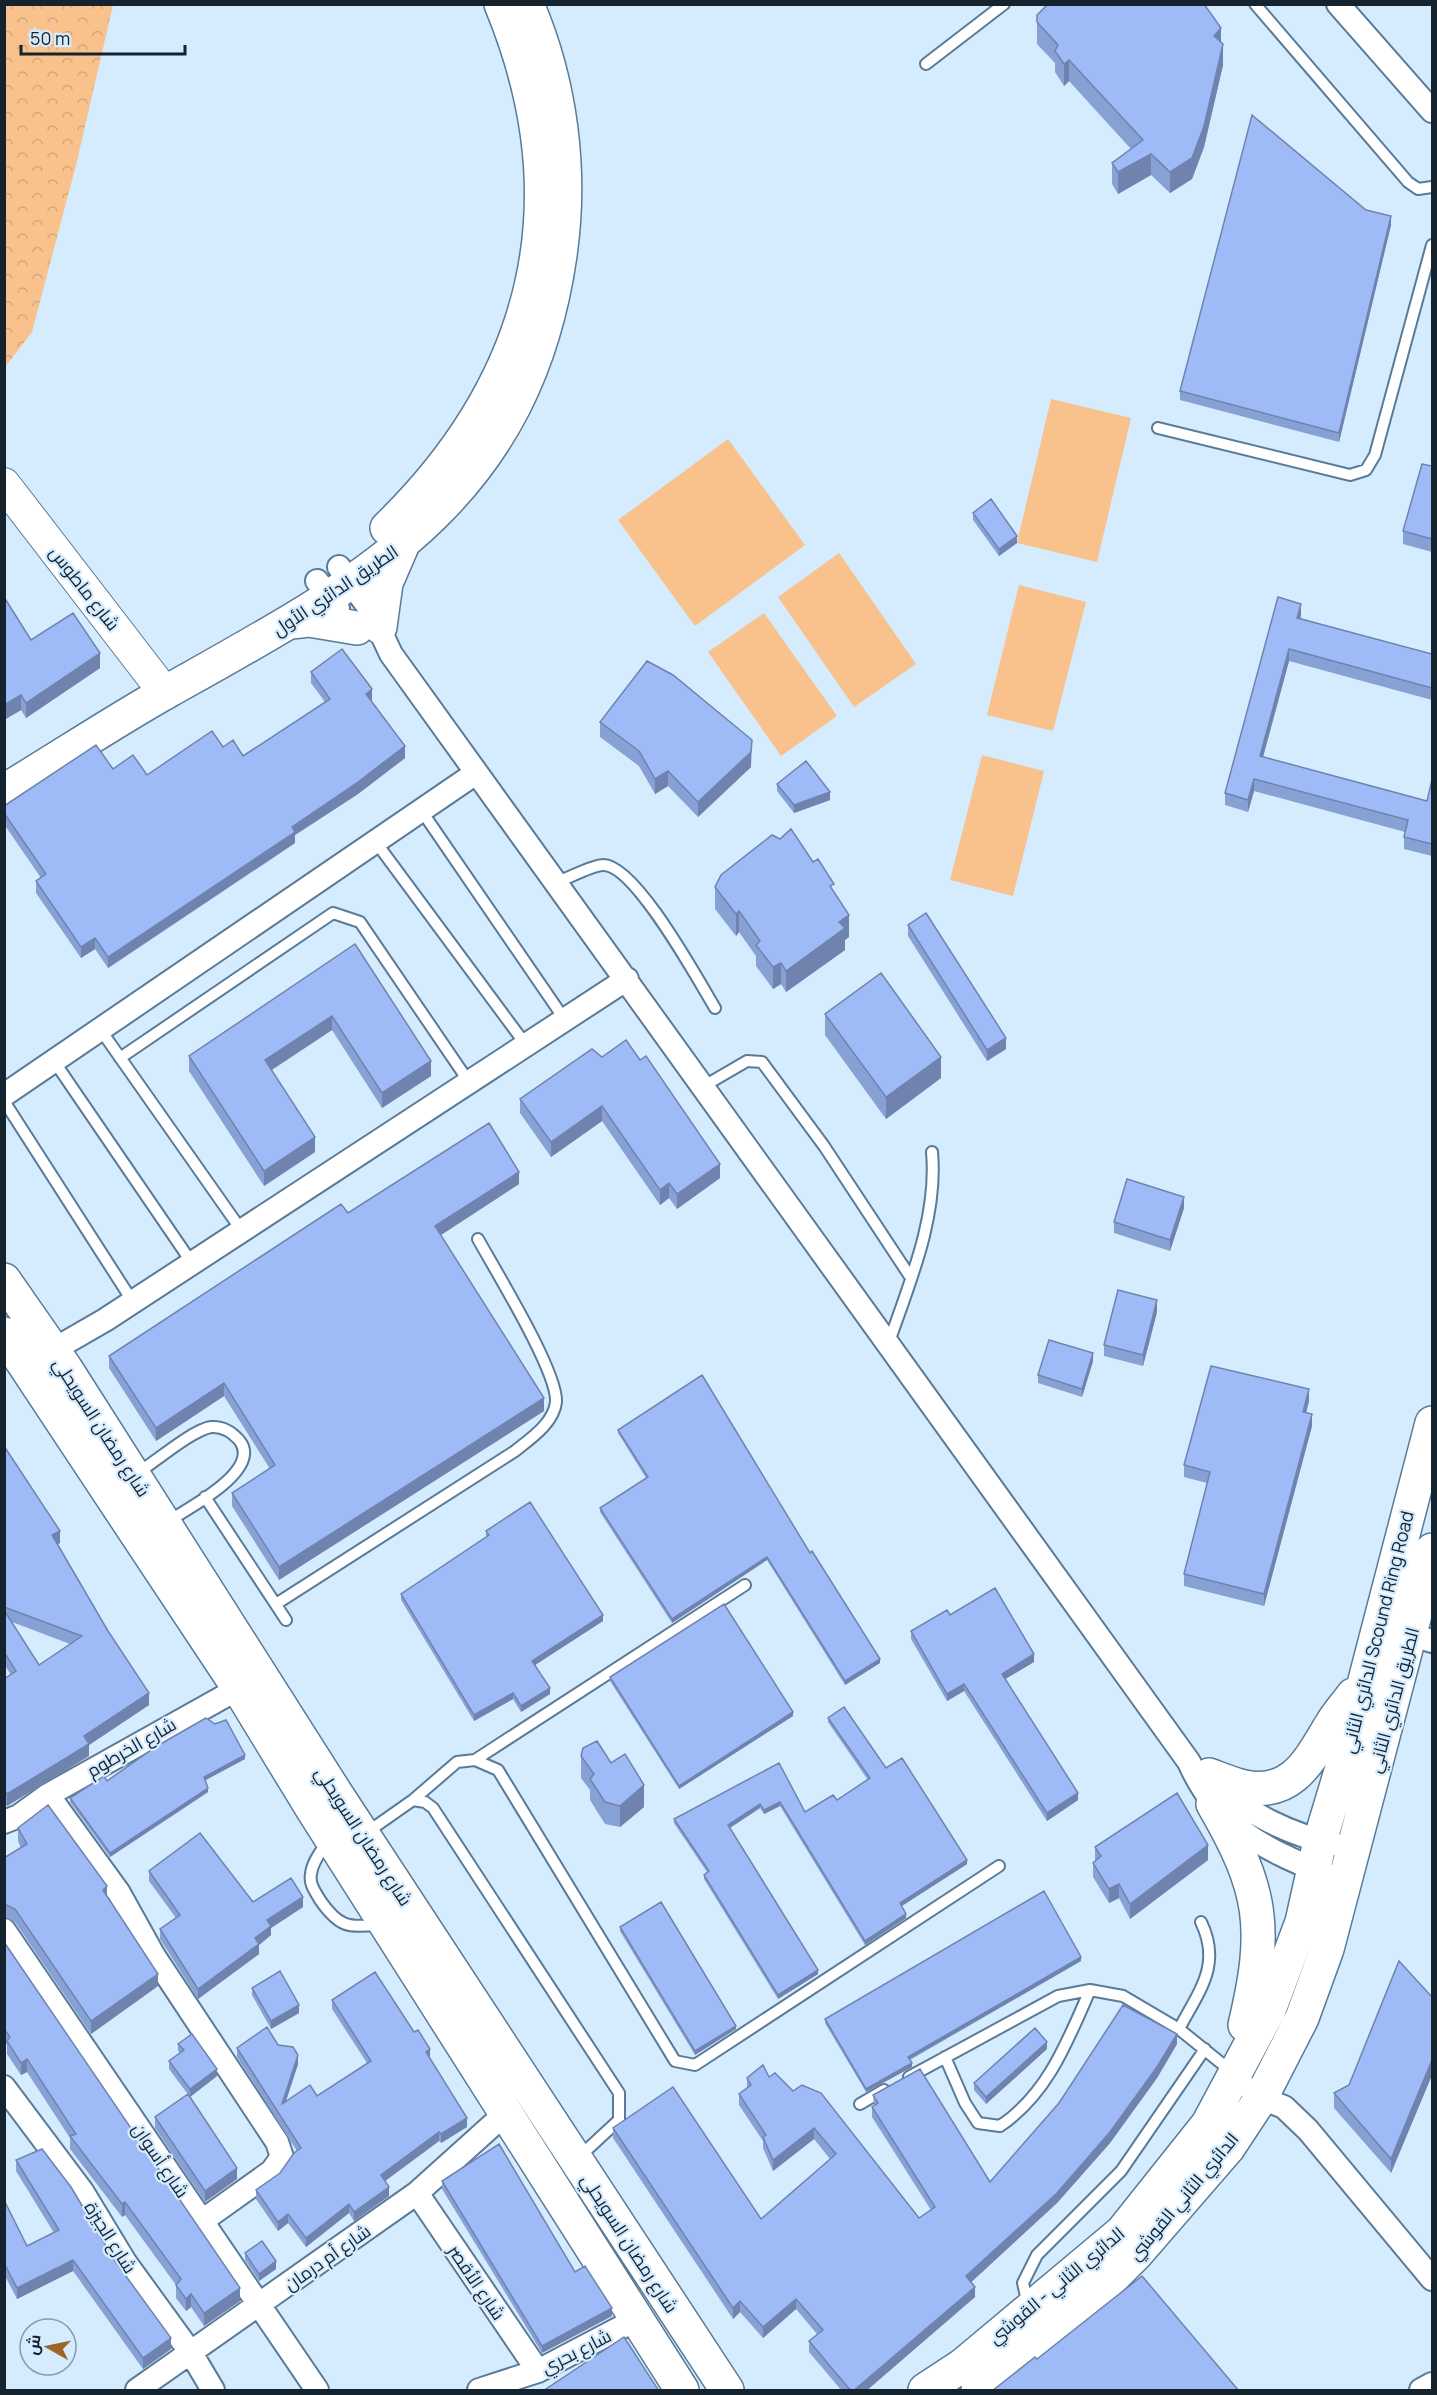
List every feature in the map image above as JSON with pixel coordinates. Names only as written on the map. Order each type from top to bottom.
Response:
[{"type":"main road","name":"الطريق الدائري الأول","points":[[4,791],[158,684],[291,622],[415,501],[470,433],[493,394],[523,319],[540,232],[543,189],[530,93],[501,4]]},
{"type":"main road","name":"الطريق الدائري الأول","points":[[4,768],[402,546],[450,499],[485,458],[509,418],[546,327],[556,282],[566,187],[563,146],[548,60],[527,4]]},
{"type":"main road","points":[[291,622],[309,620],[376,636],[386,582],[402,546]]},
{"type":"main road","name":"شارع رمضان السويحلي","points":[[4,1280],[53,1350],[165,1524],[330,1837],[507,2112],[682,2391]]},
{"type":"main road","name":"شارع رمضان السويحلي","points":[[4,1334],[249,1682],[363,1835],[727,2391]]},
{"type":"main road","name":"الدائري الثاني Scound Ring Road","points":[[1326,1864],[1344,1761],[1432,1423]]},
{"type":"main road","name":"الطريق الدائري الثاني","points":[[1352,1849],[1421,1638],[1432,1550]]},
{"type":"main road","points":[[1204,1780],[1245,1787],[1269,1788],[1291,1779],[1309,1763],[1332,1723],[1363,1682]]},
{"type":"main road","points":[[1204,1780],[1236,1844],[1254,1890],[1260,1926],[1255,1982],[1234,2073]]},
{"type":"main road","name":"الدائري الثاني القوشي","points":[[978,2391],[1080,2310],[1137,2253],[1228,2148],[1261,2098],[1302,2018],[1327,1949],[1326,1864],[1352,1849]]},
{"type":"main road","name":"الدائري الثاني - القوشي","points":[[925,2391],[963,2365],[1028,2308],[1122,2232],[1208,2124],[1269,2010],[1326,1864]]},
{"type":"street","points":[[1338,4],[1432,111]]},
{"type":"street","name":"شارع ماطوس","points":[[4,484],[158,684]]},
{"type":"street","points":[[334,582],[627,979],[888,1345],[1204,1780],[1326,1864]]},
{"type":"street","points":[[4,1095],[476,773]]},
{"type":"street","points":[[53,1350],[133,1302],[627,979]]},
{"type":"street","points":[[1378,1625],[1421,1638]]},
{"type":"street","name":"شارع الخرطوم","points":[[4,1822],[19,1816],[48,1795],[249,1682]]},
{"type":"street","points":[[48,1795],[119,1893],[154,1956],[277,2142],[282,2157],[272,2171],[202,2221]]},
{"type":"street","name":"شارع أسوان","points":[[4,1930],[317,2391]]},
{"type":"street","points":[[1234,2073],[1261,2098],[1284,2107],[1308,2130],[1432,2278]]},
{"type":"street","name":"شارع الجيزة","points":[[4,2087],[82,2191],[125,2262],[192,2353],[213,2391]]},
{"type":"street","name":"شارع أم درمان","points":[[137,2391],[417,2193],[507,2112]]},
{"type":"street","name":"شارع الأقصر","points":[[417,2193],[538,2371]]},
{"type":"street","name":"شارع بحري","points":[[479,2391],[538,2371],[638,2319]]},
{"type":"street","points":[[1421,2391],[1432,2384]]},
{"type":"lane","points":[[926,64],[1004,4]]},
{"type":"lane","points":[[1255,4],[1408,182],[1418,189],[1432,187]]},
{"type":"lane","points":[[1158,428],[1350,475],[1366,470],[1375,455],[1432,245]]},
{"type":"lane","points":[[421,810],[565,1020]]},
{"type":"lane","points":[[375,841],[526,1045]]},
{"type":"lane","points":[[555,883],[603,865],[620,870],[651,905],[715,1008]]},
{"type":"lane","points":[[120,1058],[333,913],[360,922],[470,1082]]},
{"type":"lane","points":[[100,1029],[242,1231]]},
{"type":"lane","points":[[54,1061],[192,1263]]},
{"type":"lane","points":[[704,1086],[747,1061],[762,1062],[824,1146],[911,1278]]},
{"type":"lane","points":[[4,1101],[133,1302]]},
{"type":"lane","points":[[888,1345],[921,1250],[934,1175],[932,1152]]},
{"type":"lane","points":[[276,1604],[515,1451],[541,1431],[556,1404],[552,1377],[478,1239]]},
{"type":"lane","points":[[134,1476],[184,1440],[211,1427],[228,1429],[241,1442],[244,1455],[239,1471],[165,1524]]},
{"type":"lane","points":[[205,1497],[286,1620]]},
{"type":"lane","points":[[363,1835],[413,1800],[457,1762],[475,1760],[745,1585]]},
{"type":"lane","points":[[475,1760],[498,1770],[675,2061],[688,2065],[695,2065],[999,1866]]},
{"type":"lane","points":[[413,1800],[425,1802],[434,1808],[620,2093],[619,2120],[576,2160]]},
{"type":"lane","points":[[1179,2029],[1205,1978],[1210,1958],[1210,1941],[1201,1922]]},
{"type":"lane","points":[[860,2104],[1058,1996],[1090,1990],[1123,1996],[1179,2029],[1234,2073]]},
{"type":"lane","points":[[945,2058],[965,2103],[978,2123],[1000,2126],[1018,2114],[1059,2062],[1090,1990]]},
{"type":"lane","points":[[1028,2308],[1023,2283],[1037,2255],[1121,2171],[1205,2049]]},
{"type":"green space","points":[[5,4],[113,5],[76,165],[32,332],[5,367]]},
{"type":"green space","points":[[1051,399],[1131,418],[1097,562],[1017,543]]},
{"type":"green space","points":[[728,439],[805,545],[695,626],[618,520]]},
{"type":"green space","points":[[839,553],[916,664],[854,707],[778,597]]},
{"type":"green space","points":[[1019,585],[1086,602],[1053,731],[987,715]]},
{"type":"green space","points":[[764,613],[837,716],[781,756],[708,652]]},
{"type":"green space","points":[[982,755],[1044,771],[1013,896],[950,880]]},
{"type":"building","points":[[1048,4],[1204,4],[1221,28],[1214,36],[1223,44],[1204,126],[1192,158],[1170,172],[1151,154],[1118,172],[1112,163],[1143,140],[1069,60],[1064,64],[1055,51],[1058,45],[1037,22],[1037,15]]},
{"type":"building","points":[[1252,115],[1366,210],[1391,216],[1339,433],[1180,391]]},
{"type":"building","points":[[1422,464],[1432,466],[1432,539],[1403,531]]},
{"type":"building","points":[[991,499],[1017,536],[999,549],[973,513]]},
{"type":"building","points":[[4,597],[31,640],[73,613],[100,653],[26,703],[21,695],[4,705]]},
{"type":"building","points":[[1278,597],[1301,604],[1297,618],[1432,654],[1432,688],[1289,649],[1260,756],[1427,801],[1432,780],[1432,844],[1404,837],[1408,820],[1254,779],[1248,800],[1225,793]]},
{"type":"building","points":[[342,649],[372,689],[366,694],[405,746],[358,782],[292,827],[295,832],[108,957],[95,938],[81,947],[36,881],[46,874],[4,813],[4,806],[96,745],[113,769],[133,755],[147,775],[212,731],[223,747],[233,740],[243,756],[330,699],[311,672]]},
{"type":"building","points":[[647,661],[673,675],[752,740],[751,752],[698,802],[668,771],[655,779],[639,751],[600,722]]},
{"type":"building","points":[[806,761],[830,792],[794,805],[777,784]]},
{"type":"building","points":[[791,829],[813,862],[818,859],[834,884],[830,886],[849,915],[839,922],[845,928],[786,971],[781,963],[773,967],[756,945],[760,941],[739,911],[736,914],[715,887],[721,875],[772,835],[780,839]]},
{"type":"building","points":[[926,913],[1006,1038],[987,1050],[908,925]]},
{"type":"building","points":[[355,944],[431,1061],[382,1093],[332,1016],[265,1060],[315,1137],[264,1171],[189,1056]]},
{"type":"building","points":[[881,973],[941,1057],[886,1097],[825,1014]]},
{"type":"building","points":[[626,1040],[640,1060],[646,1056],[720,1164],[677,1194],[669,1183],[660,1190],[602,1106],[551,1142],[520,1099],[592,1049],[602,1057]]},
{"type":"building","points":[[489,1123],[519,1172],[435,1226],[544,1398],[279,1567],[232,1493],[275,1465],[224,1383],[156,1428],[109,1356],[341,1204],[348,1213]]},
{"type":"building","points":[[1127,1179],[1184,1197],[1170,1240],[1114,1222]]},
{"type":"building","points":[[1118,1290],[1157,1300],[1143,1355],[1104,1345]]},
{"type":"building","points":[[1049,1340],[1093,1353],[1082,1389],[1038,1375]]},
{"type":"building","points":[[1211,1366],[1309,1389],[1303,1412],[1312,1414],[1264,1594],[1184,1574],[1210,1472],[1184,1465]]},
{"type":"building","points":[[702,1375],[810,1553],[812,1551],[880,1659],[845,1681],[767,1557],[672,1619],[600,1508],[648,1477],[618,1430]]},
{"type":"building","points":[[4,1446],[60,1531],[52,1535],[108,1631],[149,1693],[84,1736],[89,1744],[7,1794],[4,1790],[4,1679],[16,1671],[4,1652],[4,1610],[39,1665],[82,1636],[4,1607]]},
{"type":"building","points":[[530,1502],[603,1615],[532,1661],[550,1688],[521,1706],[513,1693],[474,1715],[401,1594],[489,1535],[486,1531]]},
{"type":"building","points":[[995,1588],[1034,1654],[1002,1674],[1078,1793],[1047,1813],[964,1684],[947,1694],[911,1631],[947,1610],[950,1615]]},
{"type":"building","points":[[724,1604],[793,1712],[679,1786],[610,1677]]},
{"type":"building","points":[[844,1707],[886,1768],[902,1758],[967,1860],[900,1903],[906,1914],[865,1941],[780,1802],[764,1810],[760,1804],[728,1825],[818,1970],[778,1995],[704,1875],[709,1871],[674,1819],[779,1763],[805,1812],[833,1795],[837,1800],[870,1778],[828,1718]]},
{"type":"building","points":[[206,1718],[215,1724],[226,1720],[245,1755],[204,1777],[208,1788],[110,1853],[70,1798],[104,1776],[107,1781],[157,1746]]},
{"type":"building","points":[[597,1741],[611,1763],[625,1754],[644,1785],[620,1806],[605,1802],[590,1779],[594,1774],[581,1756],[583,1748]]},
{"type":"building","points":[[1177,1793],[1208,1845],[1130,1904],[1119,1884],[1109,1889],[1093,1863],[1101,1856],[1095,1847]]},
{"type":"building","points":[[48,1805],[107,1886],[103,1890],[158,1974],[91,2021],[15,1909],[4,1904],[4,1858],[27,1844],[18,1828]]},
{"type":"building","points":[[200,1833],[253,1902],[291,1878],[303,1897],[267,1920],[271,1926],[255,1938],[259,1944],[198,1989],[160,1929],[180,1915],[149,1871]]},
{"type":"building","points":[[1044,1891],[1081,1957],[908,2057],[912,2063],[866,2089],[825,2019]]},
{"type":"building","points":[[661,1902],[736,2026],[695,2051],[620,1927]]},
{"type":"building","points":[[4,1942],[240,2288],[204,2313],[191,2294],[186,2299],[176,2285],[181,2279],[125,2202],[122,2204],[70,2136],[76,2134],[27,2059],[21,2063],[7,2041],[10,2037],[4,2029]]},
{"type":"building","points":[[1399,1961],[1432,1997],[1432,2060],[1391,2159],[1334,2093],[1349,2085]]},
{"type":"building","points":[[280,1971],[299,2005],[271,2021],[252,1988]]},
{"type":"building","points":[[375,1972],[414,2032],[418,2030],[430,2049],[426,2052],[467,2118],[441,2134],[439,2132],[381,2175],[389,2187],[354,2212],[349,2204],[306,2238],[288,2214],[278,2222],[256,2190],[280,2173],[294,2153],[301,2148],[237,2048],[267,2027],[278,2045],[293,2047],[298,2055],[282,2104],[310,2085],[317,2096],[371,2061],[332,2000]]},
{"type":"building","points":[[1123,2005],[1177,2034],[1157,2067],[1110,2132],[1057,2193],[966,2276],[975,2287],[853,2391],[809,2341],[823,2330],[796,2299],[763,2327],[740,2301],[733,2308],[613,2128],[673,2087],[761,2219],[836,2154],[814,2128],[773,2160],[763,2137],[766,2135],[739,2094],[751,2085],[747,2078],[763,2065],[769,2077],[775,2073],[793,2091],[802,2085],[821,2093],[919,2218],[935,2207],[872,2107],[878,2103],[873,2095],[920,2069],[990,2182],[1059,2103]]},
{"type":"building","points":[[1035,2028],[1047,2042],[986,2097],[974,2083]]},
{"type":"building","points":[[192,2034],[217,2069],[190,2089],[169,2061],[184,2050],[178,2044]]},
{"type":"building","points":[[188,2094],[237,2168],[205,2191],[155,2117]]},
{"type":"building","points":[[499,2144],[575,2272],[585,2266],[612,2308],[542,2346],[442,2181]]},
{"type":"building","points":[[42,2149],[71,2187],[115,2261],[171,2338],[143,2358],[73,2260],[17,2288],[4,2263],[4,2200],[27,2246],[59,2230],[16,2160]]},
{"type":"building","points":[[262,2241],[276,2261],[259,2274],[245,2253]]},
{"type":"building","points":[[1142,2276],[1239,2391],[992,2391],[1035,2357],[1037,2359]]},
{"type":"building","points":[[624,2337],[659,2391],[543,2391]]}]
